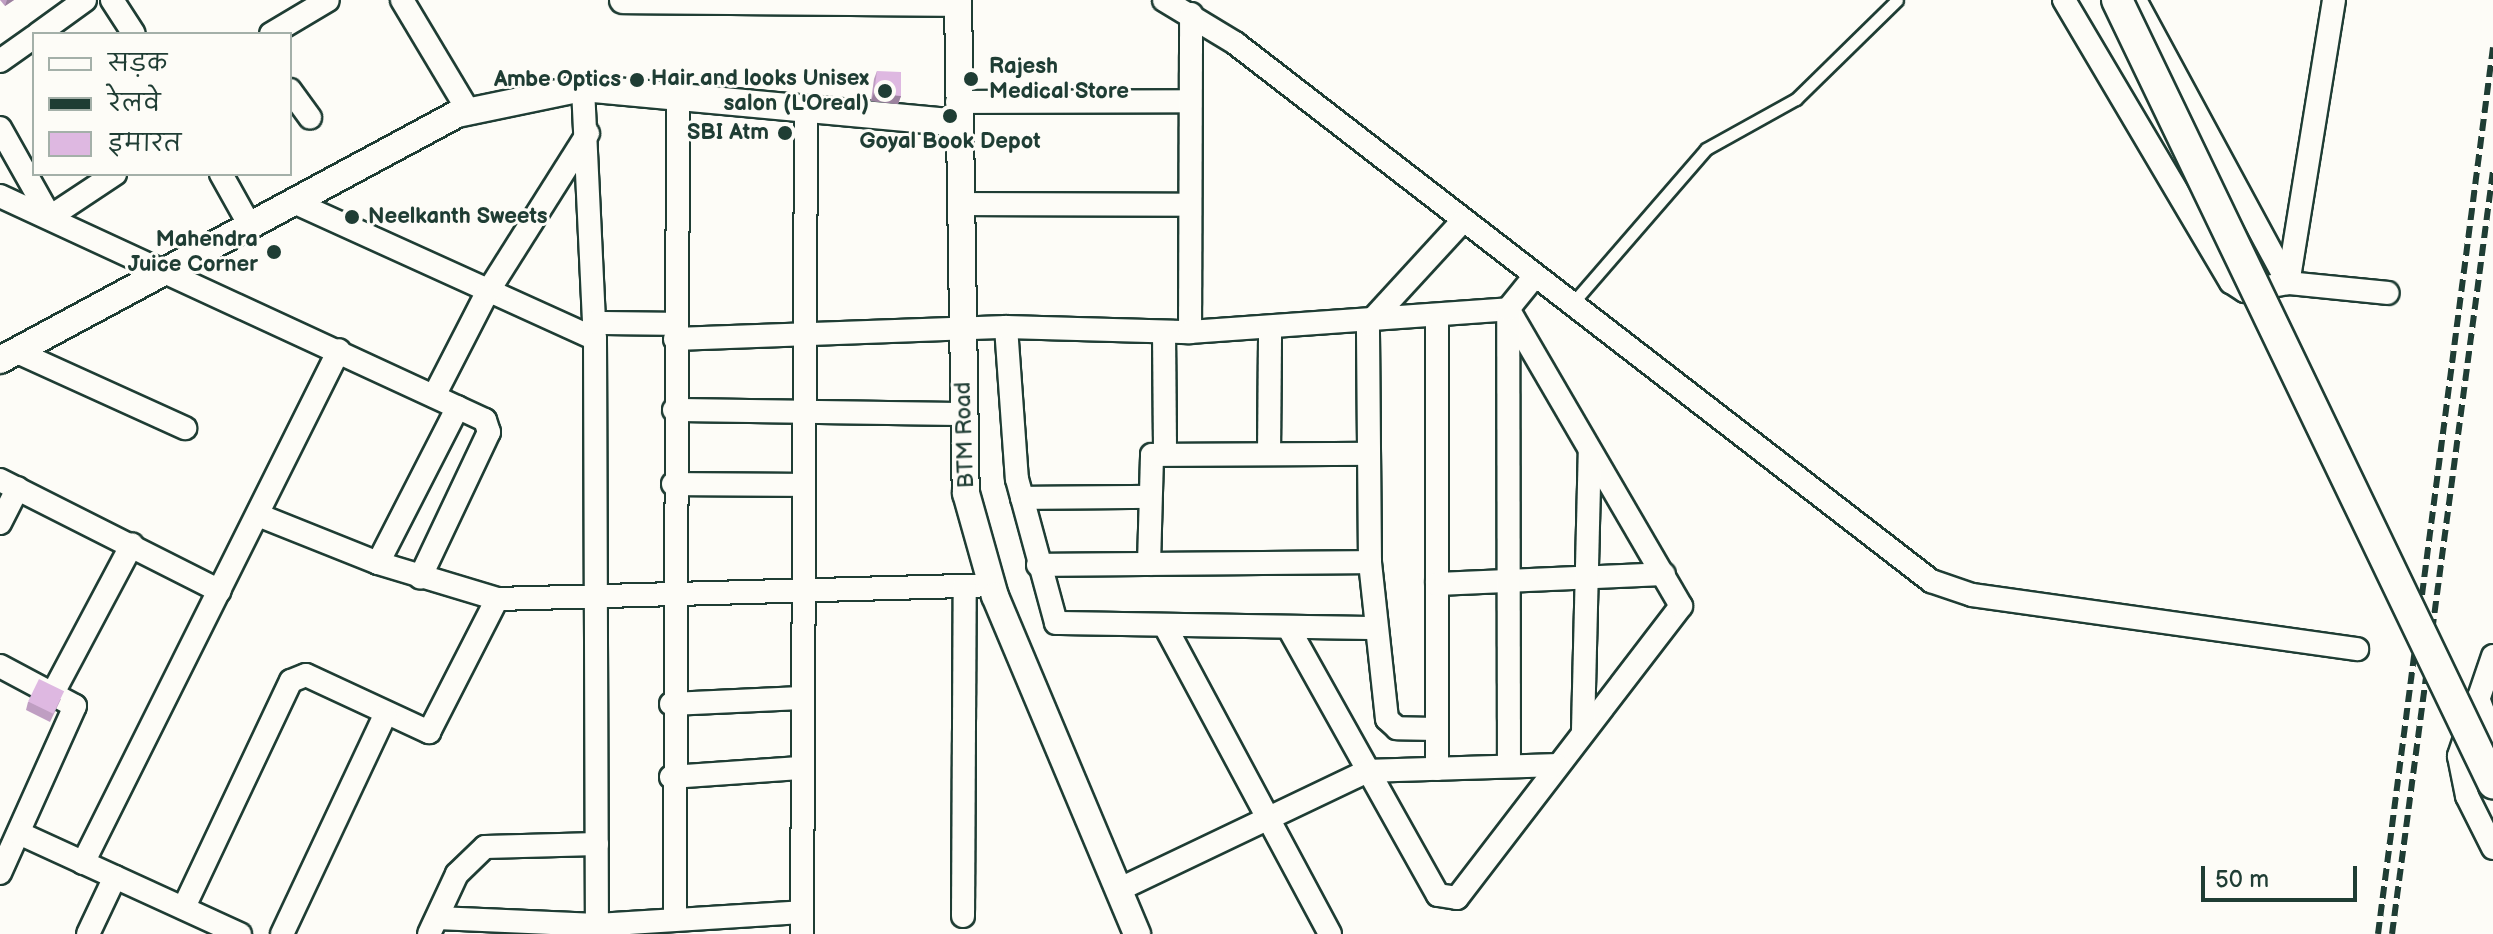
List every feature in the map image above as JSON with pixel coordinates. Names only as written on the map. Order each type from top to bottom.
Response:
[{"type":"main road","points":[[2117,0],[2493,783]]},
{"type":"street","points":[[40,32],[85,0]]},
{"type":"street","points":[[112,0],[133,32]]},
{"type":"street","points":[[274,32],[328,0]]},
{"type":"street","points":[[402,0],[469,112]]},
{"type":"street","points":[[623,0],[958,1]]},
{"type":"street","points":[[1164,0],[1191,14],[1931,581],[1972,595],[2357,649]]},
{"type":"street","points":[[2064,0],[2231,282],[2245,291],[2288,283],[2388,293]]},
{"type":"street","points":[[2135,0],[2288,283]]},
{"type":"street","points":[[2288,283],[2334,0]]},
{"type":"street","name":"BTM Road","points":[[958,1],[957,112],[966,493],[992,585],[1137,934]]},
{"type":"street","points":[[1190,332],[1191,14]]},
{"type":"street","points":[[0,61],[32,38]]},
{"type":"street","points":[[583,88],[588,133],[595,331],[597,930]]},
{"type":"street","points":[[7,356],[167,272],[249,224],[298,204],[469,112],[583,88],[678,101],[806,112],[957,112],[1190,101]]},
{"type":"street","points":[[292,93],[310,118]]},
{"type":"street","points":[[675,918],[671,704],[678,101]]},
{"type":"street","points":[[597,844],[485,847],[457,874],[433,926],[597,930],[675,918],[802,923],[800,768],[807,339],[806,112]]},
{"type":"street","points":[[0,128],[50,217]]},
{"type":"street","points":[[434,396],[487,293],[588,133]]},
{"type":"street","points":[[50,217],[112,176]]},
{"type":"street","points":[[222,176],[249,224]]},
{"type":"street","points":[[0,196],[485,420],[489,432],[420,578]]},
{"type":"street","points":[[298,204],[487,293],[595,331],[675,331],[807,339],[1006,327],[1190,332],[1368,324],[1508,309]]},
{"type":"street","points":[[959,204],[1190,205]]},
{"type":"street","points":[[1436,729],[1389,724],[1374,628],[1370,562],[1368,324],[1461,223]]},
{"type":"street","points":[[1509,766],[1508,309],[1533,278]]},
{"type":"street","points":[[1288,627],[1368,771],[1447,900],[1457,898],[1583,730],[1675,618],[1679,595],[1508,309]]},
{"type":"street","points":[[1437,317],[1437,769]]},
{"type":"street","points":[[1006,327],[1022,498],[1056,623],[1374,628]]},
{"type":"street","points":[[1269,454],[1270,328]]},
{"type":"street","points":[[1164,332],[1165,454]]},
{"type":"street","points":[[83,863],[339,350]]},
{"type":"street","points":[[7,356],[185,428]]},
{"type":"street","points":[[378,563],[458,407]]},
{"type":"street","points":[[674,410],[964,414]]},
{"type":"street","points":[[1583,730],[1590,449]]},
{"type":"street","points":[[1149,564],[1147,461],[1165,454],[1369,454]]},
{"type":"street","points":[[0,523],[9,484],[220,591]]},
{"type":"street","points":[[673,484],[804,485]]},
{"type":"street","points":[[1022,498],[1149,497]]},
{"type":"street","points":[[258,515],[420,578],[497,599],[598,597],[802,585],[992,585]]},
{"type":"street","points":[[54,691],[132,544]]},
{"type":"street","points":[[1038,565],[1370,562]]},
{"type":"street","points":[[1437,584],[1664,574]]},
{"type":"street","points":[[963,916],[965,586]]},
{"type":"street","points":[[184,907],[291,681],[306,675],[418,731],[436,726],[497,599]]},
{"type":"street","points":[[1165,626],[1330,934]]},
{"type":"street","points":[[2493,656],[2459,756],[2467,796],[2493,848]]},
{"type":"street","points":[[0,666],[71,700],[75,714],[0,873]]},
{"type":"street","points":[[671,704],[801,698]]},
{"type":"street","points":[[2478,698],[2493,738]]},
{"type":"street","points":[[282,934],[385,715]]},
{"type":"street","points":[[1118,890],[1368,771],[1556,765]]},
{"type":"street","points":[[671,777],[800,768]]},
{"type":"street","points":[[19,833],[236,933]]},
{"type":"street","points":[[88,934],[115,877]]},
{"type":"lane","points":[[1571,306],[1706,149],[1787,106],[1897,0]]},
{"type":"building","points":[[877,71],[901,72],[901,96],[874,93]]},
{"type":"building","points":[[39,679],[64,691],[53,714],[28,701]]},
{"type":"railway","points":[[2378,934],[2493,47]]},
{"type":"railway","points":[[2392,934],[2493,171]]},
{"type":"place","name":"Rajesh Medical Store","points":[[971,79]]},
{"type":"place","name":"Ambe Optics","points":[[637,80]]},
{"type":"place","name":"Hair and looks Unisex salon (L'Oreal)","points":[[885,91]]},
{"type":"place","name":"Goyal Book Depot","points":[[950,116]]},
{"type":"place","name":"SBI Atm","points":[[785,133]]},
{"type":"place","name":"Neelkanth Sweets","points":[[352,217]]},
{"type":"place","name":"Mahendra Juice Corner","points":[[274,252]]}]
